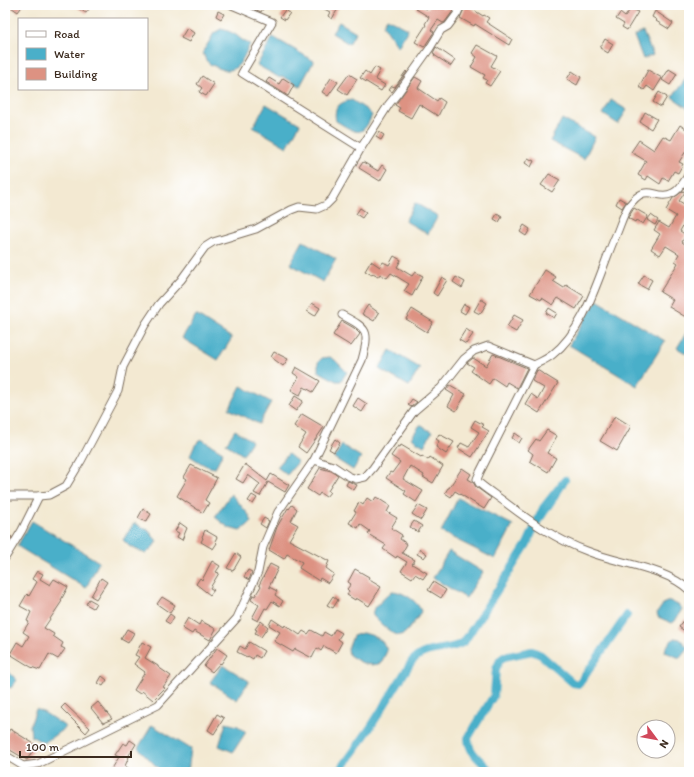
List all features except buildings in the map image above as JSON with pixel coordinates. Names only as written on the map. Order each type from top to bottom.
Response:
[{"type":"street","points":[[232,5],[272,22],[242,72],[361,148]]},
{"type":"street","points":[[5,496],[39,496],[49,494],[66,486],[118,391],[123,366],[145,325],[159,304],[181,280],[205,247],[213,242],[256,229],[291,210],[300,208],[317,209],[326,205],[332,199],[361,148],[389,104],[426,54],[441,30],[448,26],[453,20],[461,5]]},
{"type":"street","points":[[689,174],[675,192],[666,195],[647,191],[637,197],[628,208],[609,249],[584,314],[566,341],[552,355],[534,365],[477,479],[479,483],[559,539],[601,556],[662,573],[684,585],[689,590]]},
{"type":"street","points":[[5,755],[23,769],[38,764],[158,705],[237,618],[258,572],[263,547],[278,512],[314,460],[362,360],[367,342],[366,332],[361,326],[342,315]]},
{"type":"street","points":[[314,460],[333,466],[348,476],[356,479],[366,477],[414,411],[441,388],[464,359],[474,351],[488,346],[534,365]]},
{"type":"street","points":[[5,558],[22,530],[39,496]]},
{"type":"water","points":[[387,18],[408,29],[398,47],[383,25]]},
{"type":"water","points":[[339,22],[356,32],[349,44],[332,33]]},
{"type":"water","points":[[221,29],[236,35],[250,44],[241,62],[233,69],[222,69],[212,65],[207,61],[203,52],[214,33]]},
{"type":"water","points":[[643,32],[653,55],[643,59],[634,36]]},
{"type":"water","points":[[273,37],[314,61],[300,86],[282,76],[280,78],[257,65]]},
{"type":"water","points":[[688,76],[689,77],[689,109],[672,97]]},
{"type":"water","points":[[352,100],[372,115],[365,128],[357,132],[336,121],[335,116],[336,109],[340,104]]},
{"type":"water","points":[[611,100],[627,110],[618,124],[603,114]]},
{"type":"water","points":[[266,104],[300,124],[287,147],[253,127]]},
{"type":"water","points":[[562,119],[595,137],[584,159],[550,141]]},
{"type":"water","points":[[415,203],[438,216],[428,234],[405,221]]},
{"type":"water","points":[[303,241],[336,259],[323,282],[290,264]]},
{"type":"water","points":[[597,300],[665,341],[637,386],[569,345]]},
{"type":"water","points":[[196,315],[232,338],[218,360],[182,338]]},
{"type":"water","points":[[689,328],[689,355],[677,348]]},
{"type":"water","points":[[390,350],[420,368],[409,386],[379,369]]},
{"type":"water","points":[[330,357],[347,372],[341,381],[336,381],[318,371],[318,362],[322,358]]},
{"type":"water","points":[[241,386],[271,402],[259,424],[229,409]]},
{"type":"water","points":[[420,425],[432,432],[424,446],[411,438]]},
{"type":"water","points":[[235,430],[252,441],[243,455],[226,444]]},
{"type":"water","points":[[201,439],[223,452],[215,468],[205,465],[190,456],[195,445]]},
{"type":"water","points":[[342,445],[361,457],[353,470],[334,458]]},
{"type":"water","points":[[288,454],[298,462],[287,475],[277,467]]},
{"type":"water","points":[[231,494],[249,515],[252,522],[240,531],[229,528],[215,517]]},
{"type":"water","points":[[458,498],[513,525],[495,559],[441,532]]},
{"type":"water","points":[[32,521],[99,562],[86,588],[17,546]]},
{"type":"water","points":[[134,523],[148,530],[157,541],[146,554],[129,546],[123,540]]},
{"type":"water","points":[[449,551],[483,572],[466,598],[433,578]]},
{"type":"water","points":[[392,591],[396,591],[409,597],[417,604],[421,611],[407,631],[401,635],[395,634],[387,629],[374,617],[373,614],[376,606]]},
{"type":"water","points":[[670,601],[680,606],[682,609],[675,621],[672,623],[658,617],[657,613],[664,603]]},
{"type":"water","points":[[362,633],[374,636],[384,643],[387,651],[381,663],[368,665],[349,655],[348,649],[353,636]]},
{"type":"water","points":[[674,638],[680,639],[688,648],[680,658],[665,652],[666,647]]},
{"type":"water","points":[[223,665],[249,681],[237,700],[210,682]]},
{"type":"water","points":[[5,668],[17,680],[11,688],[5,686]]},
{"type":"water","points":[[36,709],[45,713],[66,727],[44,743],[31,736],[30,726]]},
{"type":"water","points":[[226,723],[238,726],[246,732],[233,752],[219,746]]},
{"type":"water","points":[[152,725],[191,749],[188,772],[162,772],[138,748]]},
{"type":"waterway","points":[[339,772],[370,728],[412,661],[424,653],[451,647],[464,642],[527,544],[543,508],[565,480],[535,526]]},
{"type":"waterway","points":[[491,772],[473,753],[468,738],[494,695],[496,669],[500,660],[504,657],[532,651],[541,655],[573,683],[579,684],[627,615]]}]
